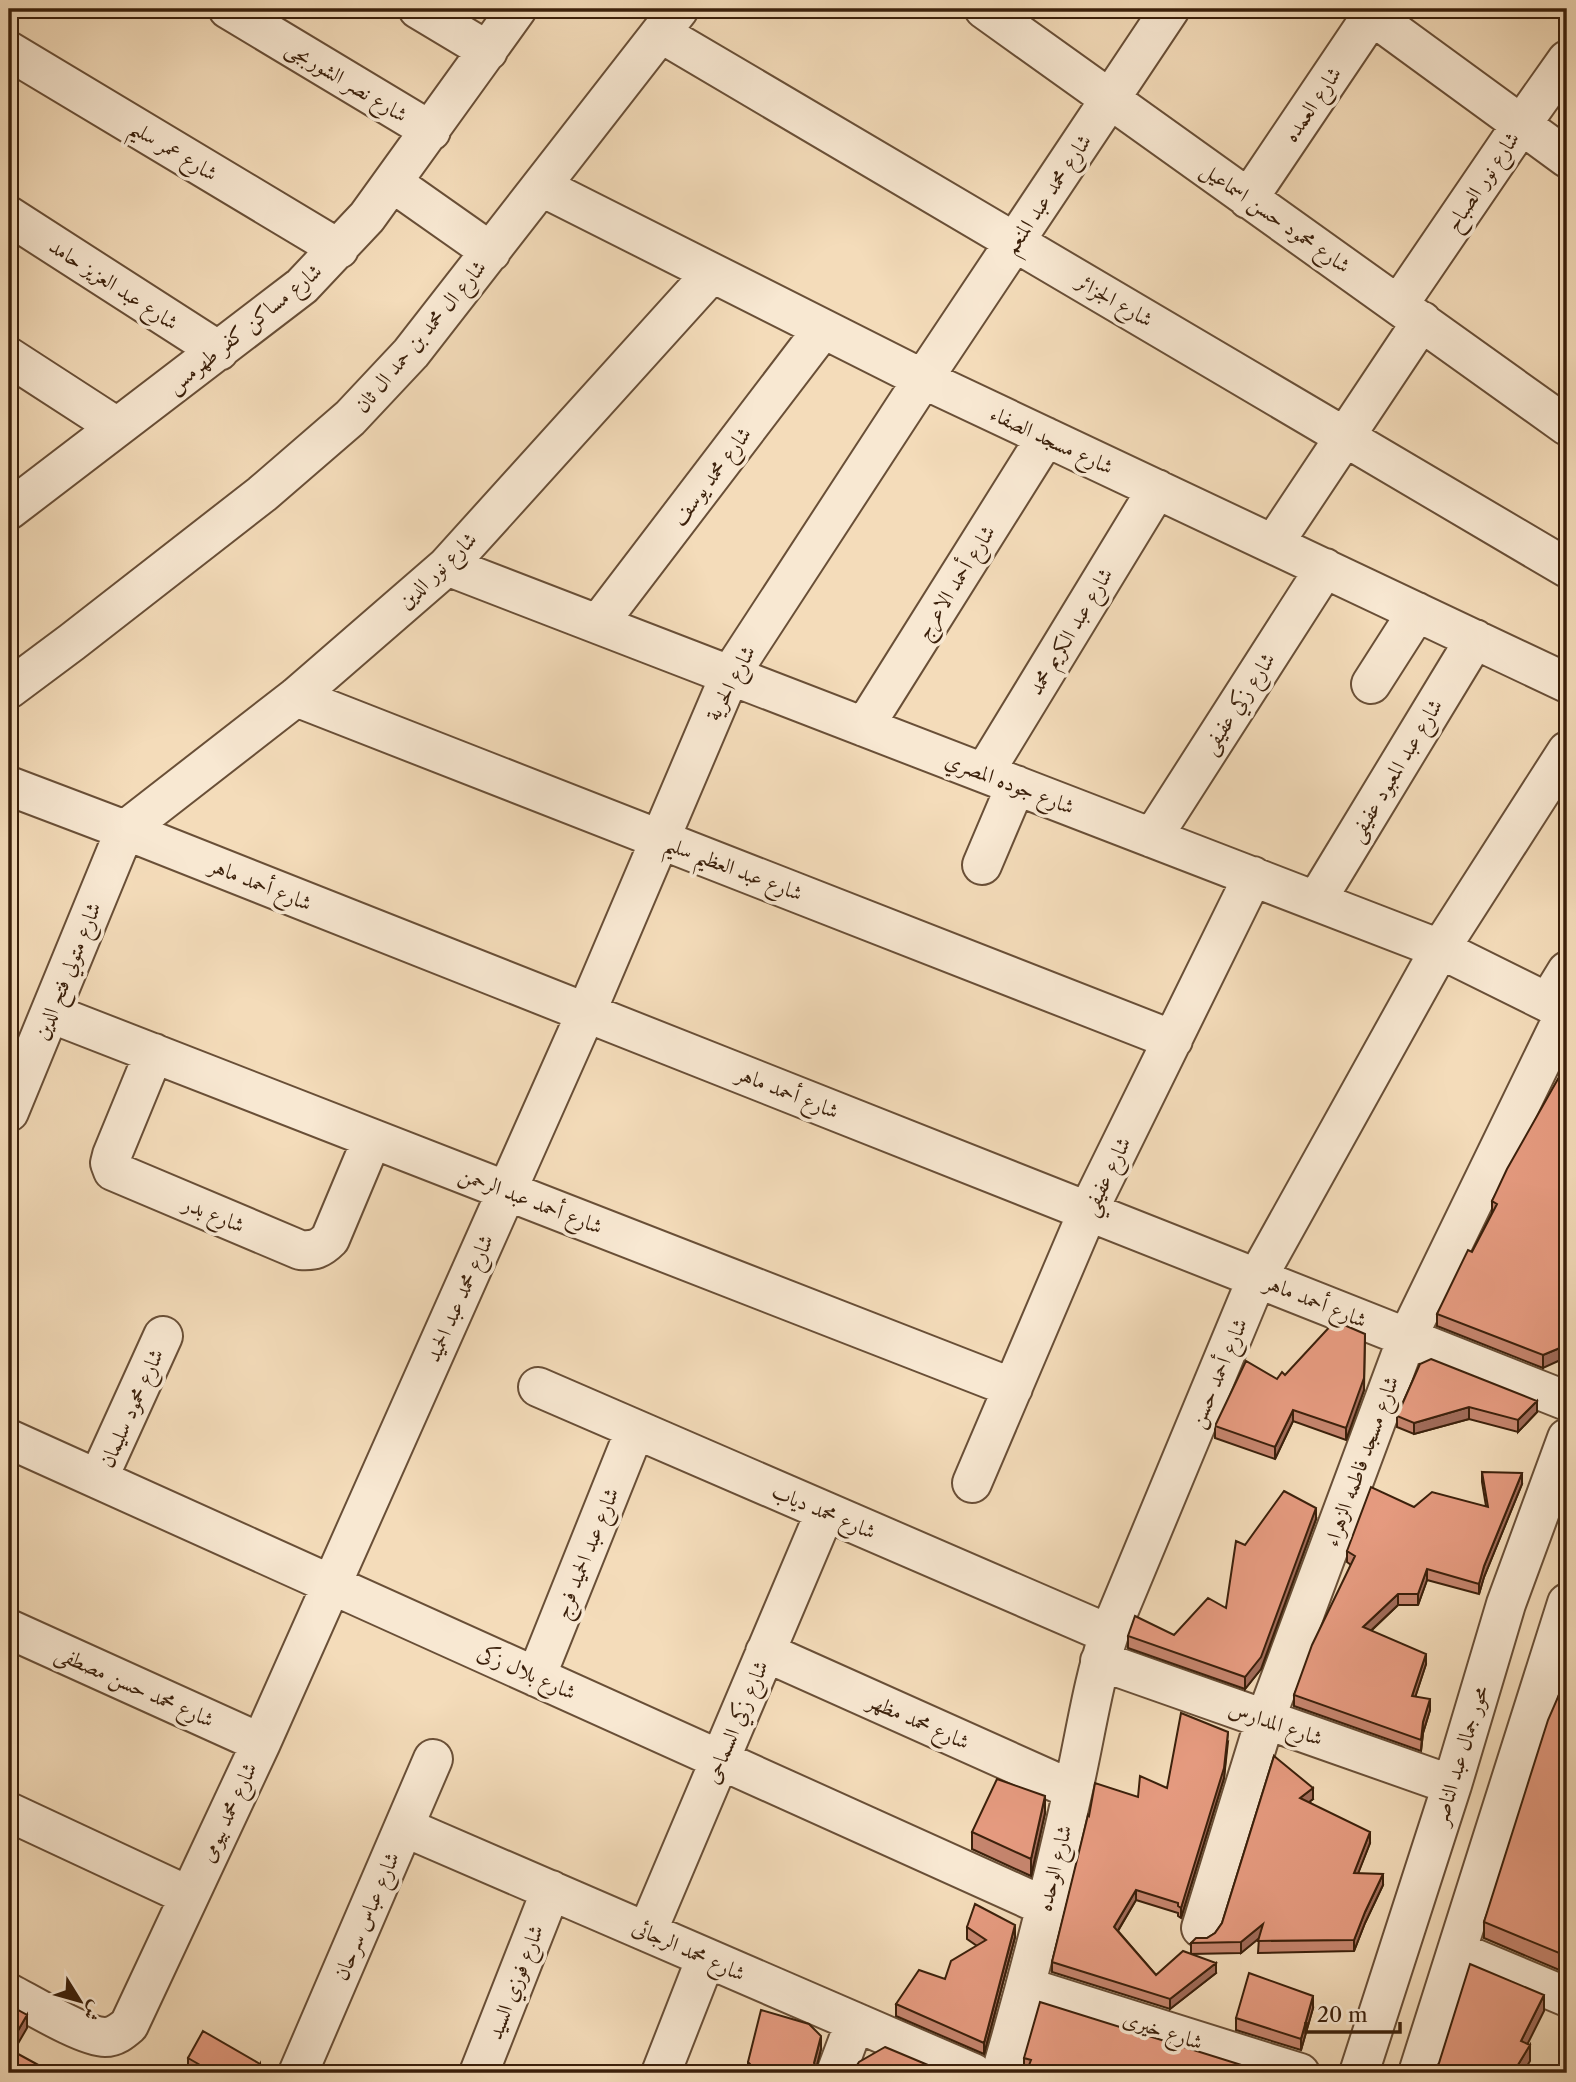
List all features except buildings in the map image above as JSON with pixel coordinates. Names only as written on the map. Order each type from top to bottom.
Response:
[{"type":"street","name":"شارع نصر الشوربجى","points":[[228,9],[431,131]]},
{"type":"street","points":[[418,9],[488,51]]},
{"type":"street","name":"شارع مساكن كفر طهرمس","points":[[9,510],[302,286],[339,249],[393,183],[517,9]]},
{"type":"street","name":"شارع محمود حسن اسماعيل","points":[[984,9],[1567,425]]},
{"type":"street","name":"شارع محمد عبد المنعم","points":[[923,379],[1170,9]]},
{"type":"street","points":[[1370,11],[1567,158]]},
{"type":"street","name":"شارع العمده","points":[[1248,199],[1370,11]]},
{"type":"street","name":"شارع ال محمد بن حمد ال ثان","points":[[9,689],[262,494],[351,418],[411,353],[671,21]]},
{"type":"street","name":"شارع الجزائر","points":[[671,21],[1014,242],[1567,568]]},
{"type":"street","name":"شارع عمر سليم","points":[[9,51],[339,249]]},
{"type":"street","name":"شارع نور الصباح","points":[[1275,543],[1346,436],[1411,312],[1521,125],[1567,60]]},
{"type":"street","points":[[393,183],[491,252]]},
{"type":"street","name":"شارع مسجد الصفاء","points":[[542,187],[923,379],[1567,683]]},
{"type":"street","name":"شارع عبد العزيز حامد","points":[[9,216],[219,351]]},
{"type":"street","name":"شارع نور الدين","points":[[125,830],[296,697],[447,566],[712,273]]},
{"type":"street","name":"شارع محمد يوسف","points":[[598,624],[823,329]]},
{"type":"street","points":[[9,358],[117,427]]},
{"type":"street","name":"شارع الحرية","points":[[586,1013],[730,675],[923,379]]},
{"type":"street","name":"شارع أحمد الاعرج","points":[[864,727],[1046,436]]},
{"type":"street","name":"شارع عبد الكريم محمد","points":[[982,865],[1000,779],[1157,489]]},
{"type":"street","name":"شارع جوده المصري","points":[[447,566],[1440,948],[1562,999]]},
{"type":"street","name":"شارع زكي عفيفى","points":[[1152,838],[1325,568]]},
{"type":"street","points":[[1371,684],[1416,612]]},
{"type":"street","name":"شارع عبد المعبود عفيفى","points":[[1316,901],[1475,639]]},
{"type":"street","name":"شارع عبد العظيم سليم","points":[[296,697],[1173,1040]]},
{"type":"street","name":"شارع أحمد حسن","points":[[1105,1648],[1257,1278],[1440,948],[1567,751]]},
{"type":"street","name":"شارع أحمد ماهر","points":[[9,786],[1567,1401]]},
{"type":"street","name":"شارع متولي فتح الدين","points":[[9,1112],[125,830]]},
{"type":"street","name":"شارع عفيفي","points":[[972,1483],[1088,1211],[1253,876]]},
{"type":"street","name":"شارع مسجد فاطمه الزهراء","points":[[1201,1928],[1265,1720],[1407,1338],[1562,999]]},
{"type":"street","name":"شارع أحمد عبد الرحمن","points":[[50,1013],[1013,1388]]},
{"type":"street","name":"شارع محمد عبد الحميد","points":[[331,1584],[586,1013]]},
{"type":"street","name":"شارع بدر","points":[[153,1054],[112,1155],[110,1163],[113,1171],[300,1250],[311,1251],[322,1247],[330,1239],[372,1139]]},
{"type":"street","name":"شارع محمود سليمان","points":[[98,1479],[163,1336]]},
{"type":"street","name":"شارع محمد دياب","points":[[538,1387],[825,1512],[1105,1648]]},
{"type":"street","name":"شارع عبد الحميد فرج","points":[[536,1676],[635,1430]]},
{"type":"street","name":"محور جمال عبد الناصر","points":[[1359,2073],[1452,1785],[1506,1604],[1567,1438]]},
{"type":"street","name":"شارع بلال زكى","points":[[9,1439],[1044,1906]]},
{"type":"street","name":"شارع زكي السماحى","points":[[647,1932],[825,1512]]},
{"type":"street","name":"شارع محمد بيومى","points":[[9,1993],[89,2034],[105,2037],[117,2035],[129,2025],[261,1743],[331,1584]]},
{"type":"street","points":[[1418,2073],[1564,1624],[1506,1604]]},
{"type":"street","name":"شارع محمد حسن مصطفى","points":[[9,1629],[261,1743]]},
{"type":"street","name":"شارع المدارس","points":[[1105,1648],[1265,1720],[1452,1785]]},
{"type":"street","name":"شارع الوحده","points":[[1001,2073],[1027,1987],[1105,1648]]},
{"type":"street","name":"شارع محمد مظهر","points":[[765,1652],[1073,1790]]},
{"type":"street","name":"شارع عباس سرحان","points":[[298,2073],[433,1759]]},
{"type":"street","points":[[9,1812],[189,1896]]},
{"type":"street","name":"شارع محمد الرجائى","points":[[404,1827],[973,2073]]},
{"type":"street","name":"شارع فوزي السيد","points":[[479,2073],[551,1890]]},
{"type":"street","points":[[1457,1951],[1567,1997]]},
{"type":"street","points":[[661,2073],[706,1958]]},
{"type":"street","name":"شارع خيرى","points":[[1027,1987],[1300,2073]]},
{"type":"street","points":[[836,2073],[855,2022]]}]
